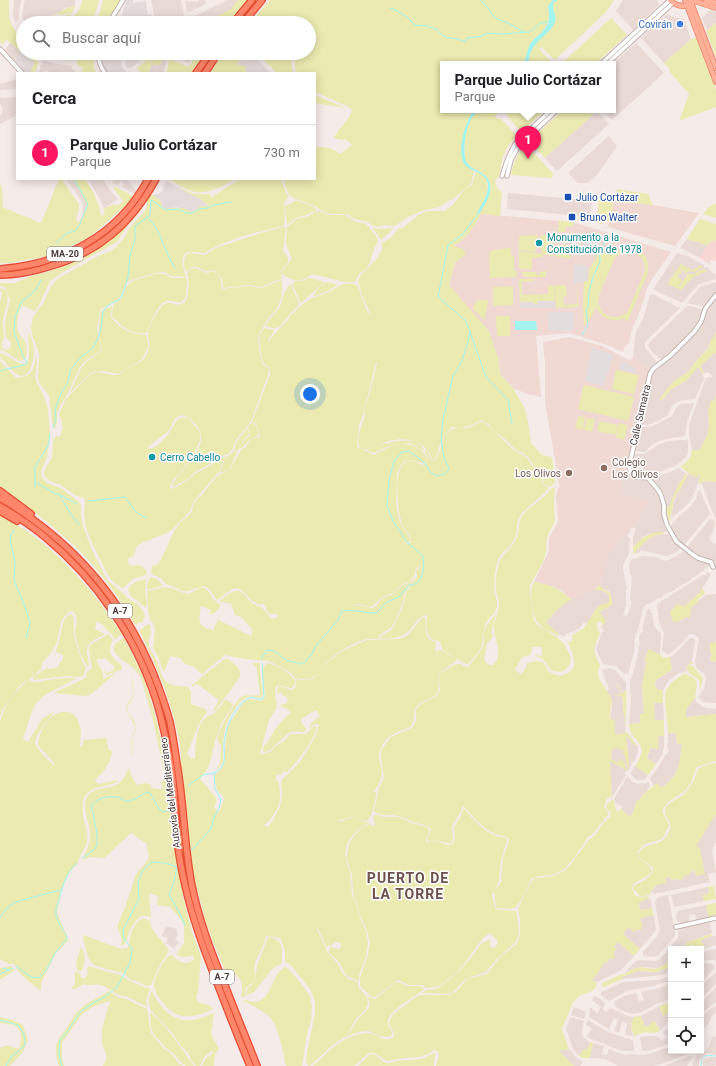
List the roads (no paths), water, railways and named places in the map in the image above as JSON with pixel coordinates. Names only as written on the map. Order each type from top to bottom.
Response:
[{"type":"highway","points":[[239,16],[252,0]]},
{"type":"highway","points":[[249,16],[262,0]]},
{"type":"highway","points":[[197,72],[205,60]]},
{"type":"highway","points":[[206,72],[213,60]]},
{"type":"highway","name":"MA-20","points":[[0,269],[30,266],[79,249],[95,239],[121,217],[134,202],[147,180]]},
{"type":"highway","name":"MA-20","points":[[0,275],[14,275],[36,271],[65,262],[90,250],[115,232],[135,212],[156,180]]},
{"type":"highway","points":[[0,491],[22,506],[51,530],[57,539]]},
{"type":"highway","name":"Autovía del Mediterráneo","points":[[0,498],[31,518],[82,562],[110,595],[143,649],[154,674],[170,721],[178,765],[185,847],[192,887],[198,910],[208,942],[257,1066]]},
{"type":"highway","name":"Autovía del Mediterráneo","points":[[0,506],[44,536],[67,556],[92,584],[105,600],[126,634],[148,676],[163,728],[171,766],[178,841],[186,890],[192,914],[202,944],[250,1066]]},
{"type":"highway","points":[[0,511],[32,531],[44,536]]},
{"type":"main road","points":[[685,0],[716,8]]},
{"type":"main road","points":[[706,0],[716,4]]},
{"type":"main road","points":[[671,1],[680,6],[692,2]]},
{"type":"main road","points":[[692,2],[716,68]]},
{"type":"main road","points":[[692,2],[716,82]]},
{"type":"street","points":[[113,16],[123,0]]},
{"type":"street","points":[[604,61],[671,1]]},
{"type":"street","points":[[610,61],[671,1]]},
{"type":"street","points":[[0,49],[21,72]]},
{"type":"street","points":[[99,60],[104,72]]},
{"type":"street","points":[[502,176],[508,158],[515,144],[548,113]]},
{"type":"street","points":[[507,176],[511,160],[518,147],[554,113]]},
{"type":"street","name":"Calle Sumatra","points":[[713,567],[711,562],[698,558],[676,541],[667,525],[664,515],[664,505],[659,490],[648,478],[638,478],[631,473],[629,466],[650,374],[653,369],[671,355],[694,332],[701,322],[705,309],[716,295]]},
{"type":"street","points":[[676,927],[716,918]]},
{"type":"water","points":[[553,0],[558,0],[553,3],[555,22],[551,29],[536,43],[529,61],[525,61],[531,43],[547,26],[549,17],[548,6]]},
{"type":"water","points":[[473,113],[476,113],[468,125],[464,151],[466,161],[472,168],[486,176],[490,186],[490,192],[486,203],[479,214],[477,213],[487,192],[487,182],[479,173],[465,165],[462,160],[461,153],[465,129]]},
{"type":"water","points":[[515,321],[536,321],[537,330],[515,330]]},
{"type":"waterway","points":[[481,0],[497,19],[524,32]]},
{"type":"waterway","points":[[390,8],[408,18],[415,25],[426,25],[436,29],[446,37],[465,42],[467,38],[482,36],[487,33],[503,34],[529,32],[539,24],[548,22]]},
{"type":"waterway","points":[[56,243],[67,233],[75,231],[79,226],[88,204],[75,180]]},
{"type":"waterway","points":[[53,428],[56,420],[55,411],[57,404],[61,393],[68,382],[70,370],[81,357],[93,348],[101,328],[103,312],[107,306],[120,299],[124,291],[128,277],[130,255],[135,240],[135,226],[150,215],[151,200],[167,210],[178,209],[187,213],[192,213],[199,209],[208,208],[213,205],[231,202]]},
{"type":"waterway","points":[[261,659],[267,650],[274,651],[286,660],[300,664],[305,662],[312,654],[315,647],[338,620],[342,611],[350,610],[376,613],[387,602],[399,597],[409,585],[418,582],[422,576],[423,556],[407,542],[393,521],[387,505],[389,480],[394,461],[402,452],[409,451],[422,460],[430,472],[436,476],[445,474],[449,469],[444,457],[441,439],[443,419],[453,376],[461,363],[470,332],[465,320],[438,297],[448,245],[462,235],[478,214]]},
{"type":"waterway","points":[[148,218],[157,229],[175,268]]},
{"type":"waterway","points":[[582,335],[588,325],[586,311],[588,308],[589,292],[593,277],[600,262],[598,252],[604,245],[605,234]]},
{"type":"waterway","points":[[0,371],[23,365],[27,362],[14,332],[15,317],[21,302],[35,291],[41,280]]},
{"type":"waterway","points":[[470,332],[486,377],[508,400],[512,424]]},
{"type":"waterway","points":[[35,487],[35,467],[48,446],[50,434]]},
{"type":"waterway","points":[[35,482],[77,504]]},
{"type":"waterway","points":[[60,496],[79,525]]},
{"type":"waterway","points":[[89,501],[125,497],[136,512],[146,518]]},
{"type":"waterway","points":[[14,530],[10,541],[15,561],[14,580],[30,623],[26,638]]},
{"type":"waterway","points":[[189,853],[211,829],[219,808],[221,799],[215,789],[214,773],[220,769],[224,762],[224,744],[229,723],[240,705],[245,701],[251,697],[258,699],[262,699],[264,697],[262,663]]},
{"type":"waterway","points":[[188,786],[203,775],[214,773]]},
{"type":"waterway","points":[[83,858],[90,853],[97,844],[96,827],[91,806],[93,803],[106,797],[120,797],[128,801],[147,792],[150,793],[160,810],[164,812],[169,808],[169,800]]},
{"type":"waterway","points":[[62,1066],[59,1055],[60,1040],[68,1031],[80,1012],[103,998],[117,987],[130,963],[132,949],[124,939],[123,930],[139,899],[138,882],[142,872],[151,862],[165,863],[177,867],[179,865]]},
{"type":"waterway","points":[[16,966],[30,976],[37,978],[44,973],[57,950],[65,941],[67,937],[60,926],[56,910],[66,878],[77,863]]},
{"type":"waterway","points":[[177,867],[174,882],[169,894],[185,925]]},
{"type":"waterway","points":[[0,918],[7,908],[15,902],[61,890]]},
{"type":"waterway","points":[[3,968],[9,970]]},
{"type":"waterway","points":[[0,974],[13,968]]},
{"type":"waterway","points":[[0,1020],[18,1025],[24,1034],[25,1045],[12,1056],[6,1066]]},
{"type":"waterway","points":[[701,1066],[703,1057],[709,1055],[716,1056]]},
{"type":"place","name":"Covirán","points":[[680,24]]},
{"type":"place","name":"Parque Julio Cortázar","points":[[528,159]]},
{"type":"place","name":"Julio Cortázar","points":[[568,197]]},
{"type":"place","name":"Bruno Walter","points":[[572,217]]},
{"type":"place","name":"Monumento a la Constitución de 1978","points":[[539,243]]},
{"type":"place","name":"Cerro Cabello","points":[[152,457]]},
{"type":"place","name":"Colegio Los Olivos","points":[[604,468]]},
{"type":"place","name":"Los Olivos","points":[[569,473]]},
{"type":"district","name":"PUERTO DE LA TORRE","points":[[408,886]]}]
